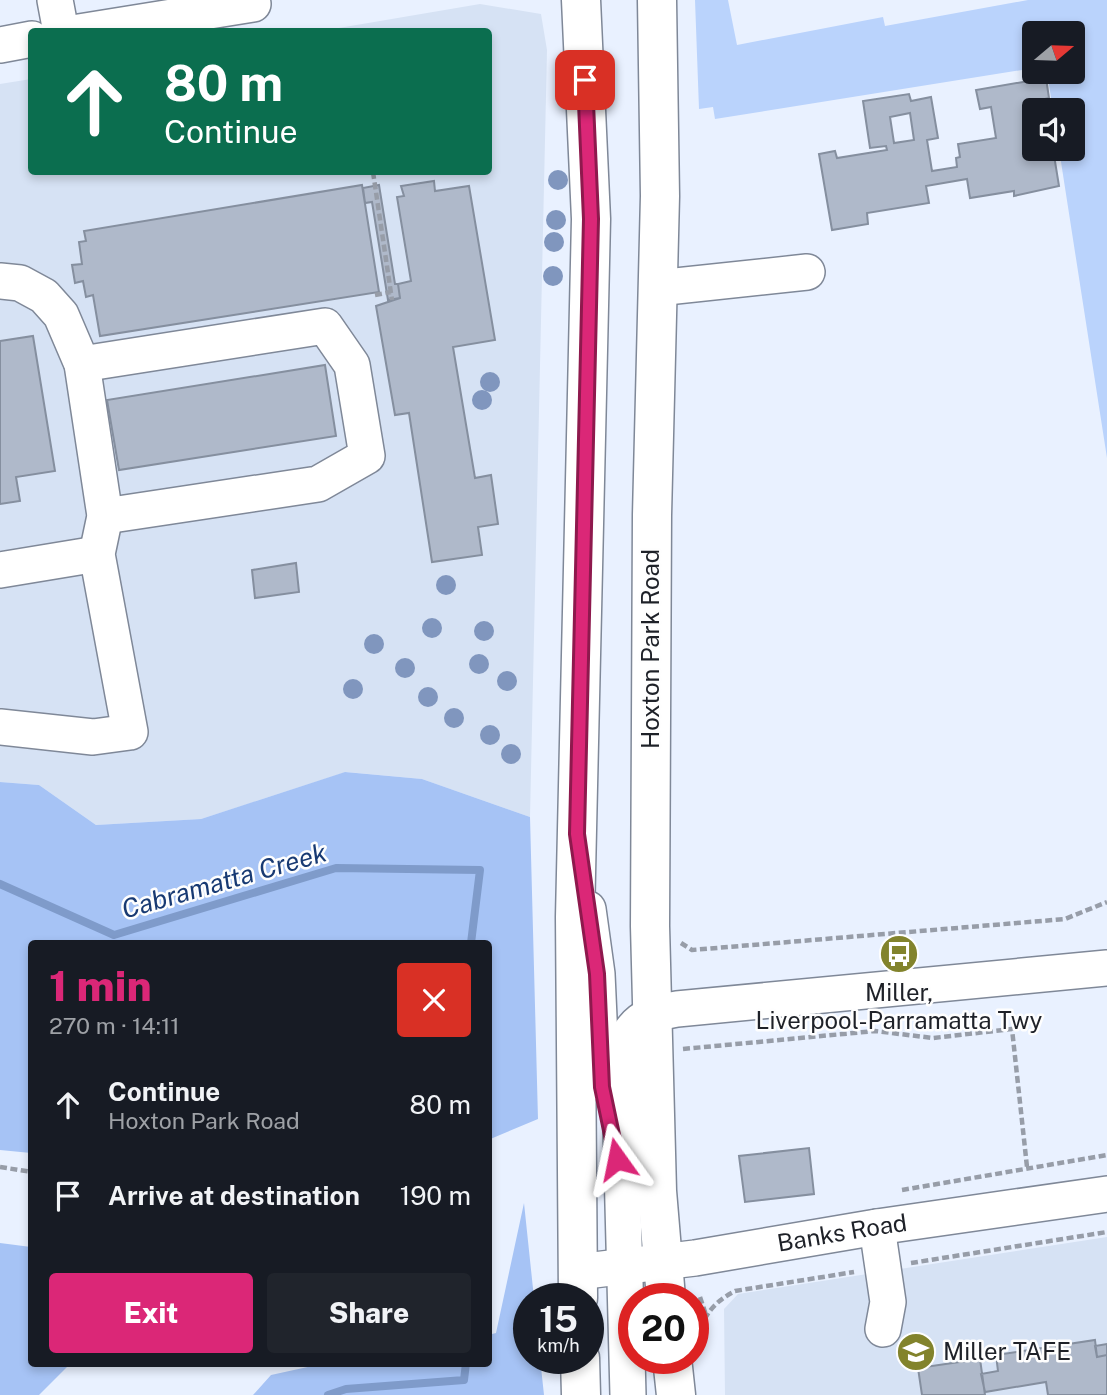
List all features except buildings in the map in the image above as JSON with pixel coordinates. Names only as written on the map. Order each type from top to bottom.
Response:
[{"type":"main road","name":"Hoxton Park Road","points":[[657,0],[660,183],[652,516],[652,1013],[664,1281]]},
{"type":"main road","points":[[575,17],[591,219],[577,834],[578,1283]]},
{"type":"main road","points":[[580,1374],[581,1395]]},
{"type":"main road","points":[[674,1374],[676,1395]]},
{"type":"street","points":[[55,0],[60,28]]},
{"type":"street","points":[[114,28],[254,12]]},
{"type":"street","points":[[0,45],[28,40]]},
{"type":"street","points":[[657,288],[807,272]]},
{"type":"street","points":[[0,281],[20,283],[44,296],[61,314],[82,364],[105,516],[97,554],[130,732],[93,737],[0,727]]},
{"type":"street","points":[[82,364],[325,326],[352,365],[367,456],[318,484],[105,516]]},
{"type":"street","points":[[0,570],[97,554]]},
{"type":"street","points":[[577,834],[597,974],[602,1087],[622,1182]]},
{"type":"street","points":[[628,1395],[619,1053],[632,1027],[652,1013],[1107,968]]},
{"type":"street","name":"Banks Road","points":[[583,1283],[624,1268],[664,1281],[877,1227],[1107,1194]]},
{"type":"street","points":[[877,1227],[888,1301],[883,1329]]},
{"type":"path","points":[[373,175],[392,300]]},
{"type":"path","points":[[375,295],[391,292]]},
{"type":"path","points":[[676,939],[692,950],[924,933],[1066,919],[1107,902]]},
{"type":"path","points":[[679,1049],[875,1031],[933,1038],[1012,1030],[1027,1167]]},
{"type":"path","points":[[896,1191],[1107,1155]]},
{"type":"path","points":[[0,1167],[28,1171]]},
{"type":"shaded area","points":[[695,0],[728,0],[737,45],[883,17],[885,26],[1028,0],[1107,0],[1107,458],[1061,161],[1085,161],[1085,98],[1051,98],[1049,84],[1085,84],[1085,21],[1022,21],[1022,70],[715,119],[713,107],[699,109]]},
{"type":"shaded area","points":[[480,4],[541,14],[547,50],[530,817],[422,779],[346,772],[201,819],[96,825],[39,785],[0,782],[0,84],[28,79],[28,175],[492,175],[492,28],[339,28]]},
{"type":"shaded area","points":[[345,772],[422,779],[530,817],[538,1119],[492,1138],[492,940],[28,940],[28,1153],[0,1150],[0,782],[39,785],[96,825],[201,819]]},
{"type":"shaded area","points":[[524,1203],[532,1283],[513,1283],[513,1374],[542,1374],[544,1395],[253,1395],[271,1375],[308,1367],[492,1367],[492,1334],[496,1333]]},
{"type":"shaded area","name":"Miller TAFE","points":[[1107,1237],[1107,1395],[725,1395],[724,1309],[738,1294]]},
{"type":"shaded area","points":[[0,1243],[28,1247],[28,1367],[67,1367],[39,1395],[0,1395]]},
{"type":"waterway","name":"Cabramatta Creek","points":[[0,884],[114,935],[336,868],[480,870],[471,940]]},
{"type":"waterway","name":"Cabramatta Creek","points":[[328,1395],[346,1389],[464,1380],[466,1367]]},
{"type":"place","name":"Miller, Liverpool-Parramatta Twy","points":[[899,954]]},
{"type":"place","name":"Miller TAFE","points":[[916,1352]]},
{"type":"route","points":[[585,80],[591,219],[577,834],[597,974],[602,1087],[617,1159]]}]
